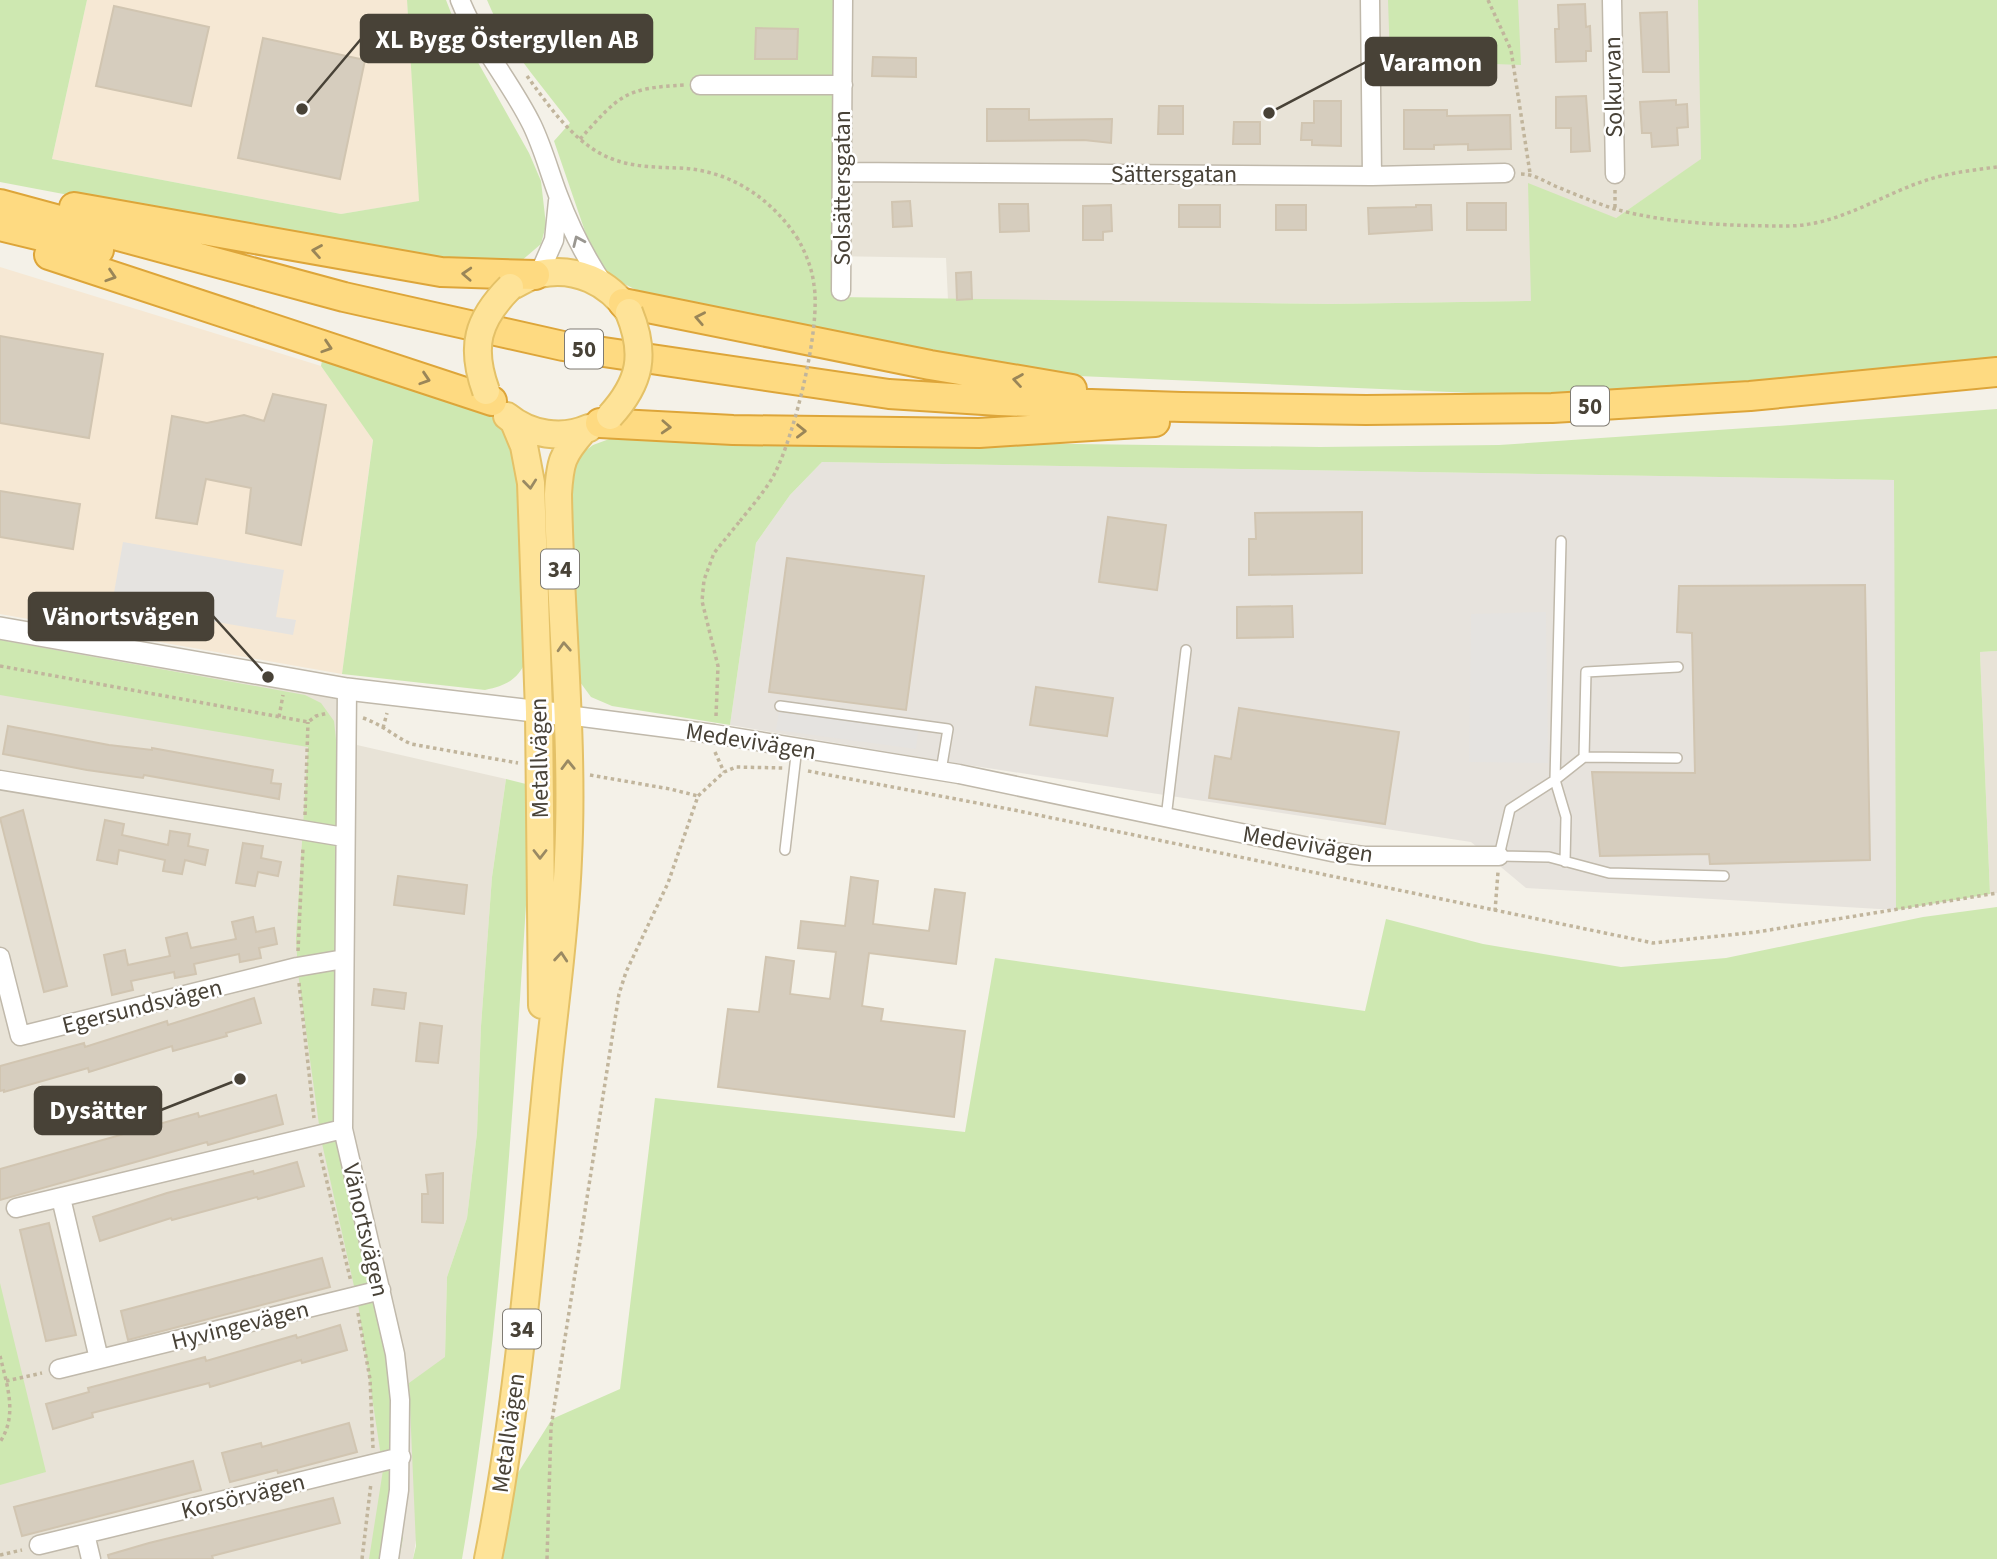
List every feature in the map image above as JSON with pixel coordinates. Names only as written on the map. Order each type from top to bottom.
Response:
[{"type":"highway","points":[[0,195],[441,272],[537,274]]},
{"type":"highway","name":"50","points":[[0,204],[344,297],[563,346],[889,394],[1364,424],[1552,421],[1749,410],[1997,385]]},
{"type":"highway","name":"50","points":[[0,226],[560,360],[756,391],[888,406],[1180,414],[1552,408],[1749,396],[1997,372]]},
{"type":"highway","points":[[0,238],[489,396]]},
{"type":"highway","points":[[619,300],[1180,414]]},
{"type":"highway","points":[[598,423],[733,430],[979,433],[1180,414]]},
{"type":"main road","points":[[489,396],[478,369],[477,346],[482,324],[494,304],[510,287],[537,274],[572,273],[589,277],[619,300]]},
{"type":"main road","name":"34","points":[[489,396],[514,422],[530,430],[566,435],[598,423],[626,399],[636,379],[640,356],[637,333],[619,300]]},
{"type":"main road","name":"Metallvägen","points":[[514,422],[524,446],[531,483],[539,712],[545,1098]]},
{"type":"main road","name":"Metallvägen","points":[[488,1559],[498,1510],[524,1314],[569,858],[567,715],[558,494],[560,470],[565,451],[598,423]]},
{"type":"street","points":[[460,0],[477,34],[530,122],[546,155],[558,194],[586,259],[619,300]]},
{"type":"street","name":"Solsättersgatan","points":[[841,291],[844,0]]},
{"type":"street","points":[[1370,0],[1372,176]]},
{"type":"street","name":"Solkurvan","points":[[1612,0],[1615,174]]},
{"type":"street","name":"Solsättersgatan","points":[[700,85],[843,85]]},
{"type":"street","name":"Sättersgatan","points":[[843,172],[1372,176],[1505,173]]},
{"type":"street","points":[[537,274],[554,240],[558,194]]},
{"type":"street","name":"Medevivägen","points":[[0,628],[347,690],[714,734],[941,771],[1364,856],[1499,856]]},
{"type":"street","name":"Vänortsvägen","points":[[347,690],[343,1129],[395,1354],[400,1400],[400,1490],[389,1559]]},
{"type":"street","points":[[0,780],[344,837]]},
{"type":"street","name":"Egersundsvägen","points":[[0,957],[20,1036],[297,967],[344,959]]},
{"type":"street","points":[[16,1208],[343,1129]]},
{"type":"street","points":[[61,1198],[99,1359]]},
{"type":"street","name":"Hyvingevägen","points":[[59,1369],[381,1290]]},
{"type":"street","name":"Korsörvägen","points":[[39,1545],[401,1457]]},
{"type":"street","points":[[85,1535],[91,1559]]},
{"type":"lane","points":[[1561,541],[1555,780],[1566,817],[1565,862]]},
{"type":"lane","points":[[1166,818],[1186,650]]},
{"type":"lane","points":[[1584,757],[1586,672],[1678,667]]},
{"type":"lane","points":[[780,706],[947,729],[941,771]]},
{"type":"lane","points":[[785,850],[797,747]]},
{"type":"lane","points":[[1677,758],[1584,757],[1555,780],[1510,809],[1499,856],[1549,857],[1609,873],[1724,876]]},
{"type":"path","points":[[1488,0],[1511,50],[1531,174]]},
{"type":"path","points":[[523,71],[565,125],[594,150],[644,168],[694,170],[722,176],[742,186],[773,207],[798,239],[808,259],[816,309],[804,382],[775,473],[713,553],[704,580],[702,600],[718,666],[715,751],[724,772]]},
{"type":"path","points":[[580,139],[608,108],[629,93],[649,87],[700,85]]},
{"type":"path","points":[[1505,173],[1531,174],[1615,209],[1642,215],[1727,224],[1793,226],[1822,222],[1850,213],[1923,181],[1948,174],[1997,167]]},
{"type":"path","points":[[0,666],[308,722],[316,716],[346,714],[377,723],[411,744],[531,765]]},
{"type":"path","points":[[279,717],[283,694]]},
{"type":"path","points":[[547,1559],[551,1427],[619,994],[626,972],[668,883],[698,796],[724,772],[749,765],[882,783],[1653,943],[1757,932],[1997,893]]},
{"type":"path","points":[[589,775],[698,796]]},
{"type":"path","points":[[1495,911],[1499,856]]},
{"type":"path","points":[[0,1356],[11,1408],[10,1422],[0,1442]]},
{"type":"path","points":[[6,1381],[59,1369]]},
{"type":"path","points":[[0,1555],[39,1545]]},
{"type":"shaded area","points":[[87,0],[407,0],[420,201],[341,214],[52,159]]},
{"type":"shaded area","points":[[837,0],[1706,0],[1702,159],[1616,218],[1531,301],[1332,304],[948,300],[946,258],[831,256]]},
{"type":"shaded area","points":[[0,267],[321,366],[373,439],[342,674],[0,614]]},
{"type":"shaded area","points":[[822,462],[1895,480],[1896,910],[1526,888],[1471,842],[955,763],[730,725],[756,543],[790,495]]},
{"type":"shaded area","points":[[123,542],[284,570],[276,617],[296,620],[293,635],[112,604]]},
{"type":"shaded area","points":[[1546,612],[1548,763],[1469,762],[1471,614]]},
{"type":"shaded area","points":[[0,628],[350,689],[357,745],[506,779],[492,877],[481,1026],[477,1133],[467,1218],[447,1277],[445,1357],[413,1559],[0,1559]]},
{"type":"shaded area","points":[[1997,651],[1997,893],[1990,894],[1980,652]]},
{"type":"shaded area","points":[[780,706],[919,725],[916,749],[776,730]]},
{"type":"green space","points":[[0,0],[87,0],[52,159],[341,214],[419,201],[407,0],[446,0],[453,18],[529,153],[541,181],[546,225],[541,244],[520,262],[479,265],[316,242],[0,182]]},
{"type":"green space","points":[[487,0],[837,0],[831,256],[836,297],[1332,304],[1531,301],[1528,183],[1616,218],[1701,159],[1698,0],[1997,0],[1997,359],[1912,370],[1546,396],[1055,375],[653,298],[614,279],[599,264],[590,246],[554,141],[570,123],[503,33]]},
{"type":"green space","points":[[1388,0],[1518,0],[1521,65],[1390,60]]},
{"type":"green space","points":[[323,355],[471,405],[492,416],[503,429],[521,478],[528,658],[520,672],[506,683],[485,690],[342,674],[373,440],[321,366]]},
{"type":"green space","points":[[1997,409],[1997,651],[1980,652],[1990,894],[1896,910],[1894,480],[822,462],[790,495],[756,543],[730,725],[612,706],[591,697],[577,678],[566,489],[578,456],[593,445],[612,438],[1320,447],[1499,445]]},
{"type":"green space","points":[[0,640],[305,695],[321,703],[334,721],[347,841],[351,1132],[403,1461],[403,1538],[399,1559],[369,1559],[383,1470],[358,1304],[321,1139],[298,973],[296,938],[308,747],[0,695]]},
{"type":"green space","points":[[506,779],[530,785],[530,844],[505,1203],[488,1381],[462,1559],[413,1559],[416,1546],[409,1383],[445,1357],[447,1277],[467,1218],[477,1133],[481,1026],[492,877]]},
{"type":"green space","points":[[1997,907],[1997,1559],[500,1559],[516,1476],[552,1419],[620,1389],[655,1098],[965,1132],[995,958],[1365,1011],[1386,919],[1483,944],[1621,967],[1726,958],[1923,917]]},
{"type":"green space","points":[[0,1283],[46,1472],[0,1485]]},
{"type":"building","points":[[1585,4],[1586,27],[1590,26],[1591,51],[1586,51],[1586,61],[1556,62],[1555,29],[1559,29],[1558,5]]},
{"type":"building","points":[[114,6],[209,27],[191,106],[96,86]]},
{"type":"building","points":[[1667,12],[1669,72],[1643,72],[1640,13]]},
{"type":"building","points":[[756,28],[798,29],[797,59],[755,59]]},
{"type":"building","points":[[263,38],[365,60],[340,179],[238,158]]},
{"type":"building","points":[[873,57],[916,58],[916,77],[872,76]]},
{"type":"building","points":[[1586,96],[1590,151],[1571,152],[1571,128],[1556,128],[1556,97]]},
{"type":"building","points":[[1676,100],[1676,105],[1687,104],[1688,127],[1677,128],[1678,145],[1652,147],[1651,133],[1642,133],[1640,102]]},
{"type":"building","points":[[1314,101],[1341,101],[1341,146],[1312,145],[1312,140],[1301,140],[1302,123],[1314,123]]},
{"type":"building","points":[[1159,106],[1183,106],[1183,134],[1158,134]]},
{"type":"building","points":[[987,109],[1029,109],[1029,120],[1112,119],[1111,143],[1084,140],[987,141]]},
{"type":"building","points":[[1404,110],[1447,110],[1447,116],[1510,115],[1511,149],[1468,150],[1468,144],[1434,145],[1434,149],[1404,149]]},
{"type":"building","points":[[1234,122],[1260,122],[1260,144],[1233,144]]},
{"type":"building","points":[[910,201],[912,226],[893,227],[892,202]]},
{"type":"building","points":[[1467,203],[1506,203],[1506,230],[1467,230]]},
{"type":"building","points":[[999,204],[1028,204],[1029,231],[1000,232]]},
{"type":"building","points":[[1111,205],[1112,231],[1103,232],[1103,240],[1083,240],[1083,206]]},
{"type":"building","points":[[1179,205],[1220,205],[1220,227],[1179,227]]},
{"type":"building","points":[[1276,205],[1306,205],[1306,230],[1276,230]]},
{"type":"building","points":[[1431,205],[1432,230],[1369,234],[1368,208]]},
{"type":"building","points":[[971,272],[972,299],[957,300],[956,273]]},
{"type":"building","points":[[0,336],[103,354],[89,438],[0,423]]},
{"type":"building","points":[[273,394],[326,405],[301,545],[246,533],[251,488],[206,479],[197,524],[156,518],[172,416],[207,423],[244,415],[264,421]]},
{"type":"building","points":[[0,491],[80,504],[73,549],[0,537]]},
{"type":"building","points":[[1362,512],[1362,573],[1249,575],[1249,539],[1256,539],[1255,513]]},
{"type":"building","points":[[1108,517],[1166,525],[1157,590],[1099,582]]},
{"type":"building","points":[[787,558],[924,576],[906,710],[769,692]]},
{"type":"building","points":[[1865,585],[1870,860],[1710,864],[1709,854],[1600,856],[1592,772],[1695,773],[1692,633],[1677,632],[1679,586]]},
{"type":"building","points":[[1292,606],[1293,637],[1237,638],[1237,607]]},
{"type":"building","points":[[1036,687],[1113,698],[1107,736],[1030,725]]},
{"type":"building","points":[[1239,708],[1399,732],[1385,824],[1209,798],[1215,756],[1231,759]]},
{"type":"building","points":[[8,726],[109,745],[152,748],[273,770],[271,783],[281,784],[279,799],[144,775],[143,778],[87,770],[3,754]]},
{"type":"building","points":[[23,810],[67,986],[44,992],[0,818]]},
{"type":"building","points":[[105,820],[124,824],[122,835],[168,845],[170,831],[190,834],[188,846],[208,850],[205,865],[185,860],[182,874],[163,871],[165,860],[119,850],[117,864],[97,860]]},
{"type":"building","points":[[243,843],[263,846],[261,858],[281,862],[278,876],[258,872],[255,886],[236,883]]},
{"type":"building","points":[[398,876],[467,885],[464,914],[394,905]]},
{"type":"building","points":[[851,877],[878,881],[873,924],[929,931],[935,889],[965,893],[956,964],[869,953],[862,1006],[883,1009],[881,1021],[965,1031],[954,1117],[718,1087],[728,1009],[759,1012],[766,957],[794,961],[790,994],[830,999],[836,952],[798,948],[801,921],[845,926]]},
{"type":"building","points":[[253,917],[256,932],[274,928],[277,944],[259,948],[261,958],[240,962],[239,954],[194,964],[196,974],[175,978],[174,972],[131,981],[133,990],[112,995],[104,955],[125,950],[128,965],[170,956],[166,938],[187,933],[191,948],[236,939],[232,922]]},
{"type":"building","points":[[374,989],[406,993],[404,1009],[372,1005]]},
{"type":"building","points":[[254,998],[261,1023],[226,1033],[227,1036],[173,1051],[172,1046],[89,1072],[88,1068],[0,1091],[0,1066],[84,1043],[85,1047],[167,1021],[168,1025]]},
{"type":"building","points":[[420,1023],[442,1026],[438,1063],[416,1061]]},
{"type":"building","points":[[276,1095],[283,1124],[208,1145],[207,1142],[0,1200],[0,1169],[198,1113],[199,1117]]},
{"type":"building","points":[[297,1162],[304,1186],[172,1220],[171,1218],[100,1241],[93,1217],[167,1193]]},
{"type":"building","points":[[443,1173],[443,1223],[422,1222],[422,1194],[428,1194],[426,1175]]},
{"type":"building","points":[[49,1223],[76,1335],[46,1341],[20,1230]]},
{"type":"building","points":[[322,1258],[330,1287],[128,1340],[121,1311]]},
{"type":"building","points":[[340,1325],[347,1350],[302,1363],[301,1360],[210,1387],[209,1383],[92,1413],[93,1417],[53,1429],[46,1404],[89,1392],[88,1388],[205,1357],[206,1361]]},
{"type":"building","points":[[349,1423],[357,1452],[278,1473],[277,1470],[230,1482],[222,1453],[261,1443],[262,1447]]},
{"type":"building","points":[[193,1461],[201,1490],[22,1536],[14,1507]]},
{"type":"building","points":[[333,1498],[340,1523],[212,1556],[213,1559],[109,1559],[108,1555],[149,1543]]},
{"type":"place","name":"XL Bygg Östergyllen AB","points":[[302,109]]},
{"type":"place","name":"Varamon","points":[[1269,113]]},
{"type":"place","name":"Vänortsvägen","points":[[268,677]]},
{"type":"place","name":"Dysätter","points":[[240,1079]]}]
